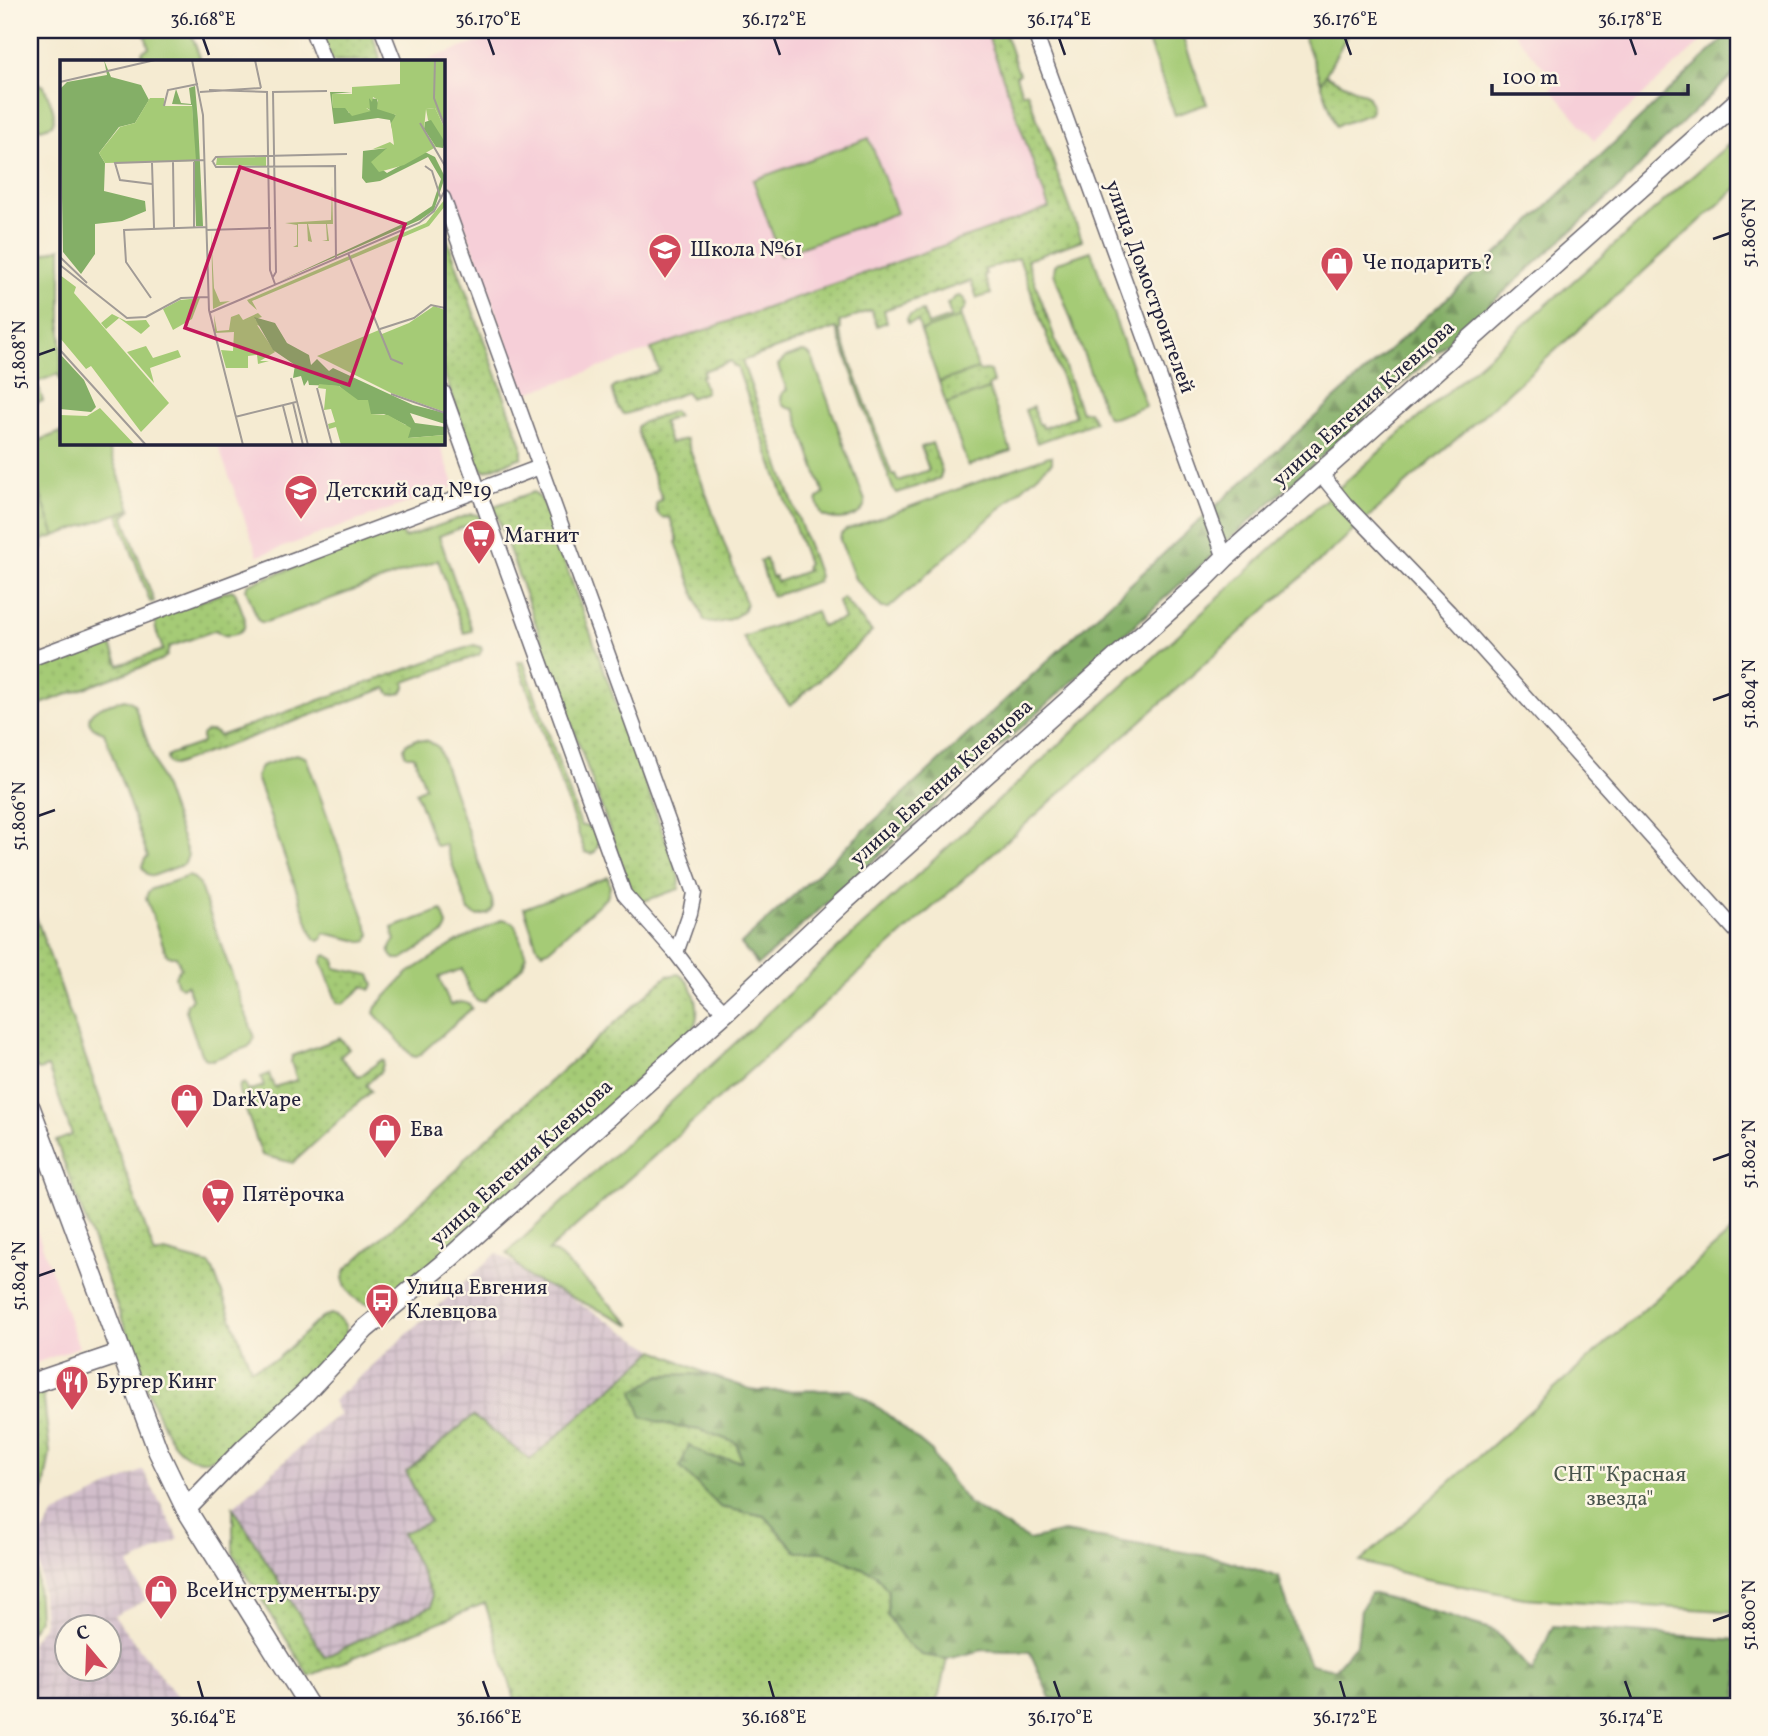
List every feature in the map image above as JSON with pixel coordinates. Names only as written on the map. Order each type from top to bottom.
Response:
[{"type":"street","points":[[312,30],[324,60]]},
{"type":"street","points":[[382,30],[394,60]]},
{"type":"street","name":"улица Домостроителей","points":[[1034,30],[1225,558]]},
{"type":"street","name":"улица Евгения Клевцова","points":[[186,1509],[305,1393],[365,1329],[443,1264],[725,1013],[852,894],[1225,558],[1738,101]]},
{"type":"street","points":[[444,201],[694,893],[676,953]]},
{"type":"street","points":[[444,395],[624,894],[725,1013]]},
{"type":"street","points":[[30,659],[540,467]]},
{"type":"street","points":[[1320,473],[1345,504],[1449,612],[1738,933]]},
{"type":"street","points":[[30,1107],[146,1423],[172,1480],[186,1509],[309,1706]]},
{"type":"street","points":[[30,1384],[121,1353]]},
{"type":"shaded area","name":"Школа №61","points":[[512,30],[986,30],[1049,208],[525,394],[444,167],[444,60],[427,60]]},
{"type":"shaded area","points":[[1512,30],[1714,30],[1594,140],[1551,89],[1556,81]]},
{"type":"shaded area","name":"Детский сад №19","points":[[217,444],[439,444],[455,486],[258,556]]},
{"type":"shaded area","points":[[30,1212],[79,1347],[30,1365]]},
{"type":"shaded area","points":[[497,1253],[655,1350],[530,1460],[406,1472],[430,1522],[403,1533],[432,1596],[432,1606],[324,1657],[233,1507],[332,1419],[340,1415],[333,1401]]},
{"type":"shaded area","points":[[143,1470],[179,1539],[128,1565],[146,1600],[118,1614],[52,1614],[52,1684],[122,1684],[122,1626],[181,1706],[30,1706],[30,1643],[44,1625],[38,1543],[53,1515]]},
{"type":"green space","points":[[143,30],[190,30],[201,60],[144,60],[142,52],[149,47]]},
{"type":"green space","points":[[318,30],[371,30],[380,60],[329,60]]},
{"type":"green space","points":[[986,30],[1004,30],[1019,74],[1016,76],[1022,93],[1027,92],[1082,240],[1027,260],[1081,412],[1089,411],[1095,422],[1037,443],[1025,410],[1033,407],[1043,428],[1075,416],[1019,258],[984,270],[991,294],[977,298],[971,281],[884,310],[887,322],[877,326],[871,310],[839,322],[839,330],[892,475],[895,474],[898,481],[929,470],[921,447],[932,443],[942,471],[940,478],[936,480],[897,493],[893,489],[836,328],[742,361],[819,576],[818,581],[771,595],[760,561],[766,559],[772,577],[775,576],[777,582],[807,571],[808,564],[737,367],[734,367],[731,361],[703,371],[704,375],[701,376],[706,392],[690,398],[687,392],[626,414],[618,408],[612,389],[659,371],[651,349],[1049,208]]},
{"type":"green space","points":[[1144,30],[1180,30],[1207,104],[1175,115]]},
{"type":"green space","points":[[1302,30],[1343,30],[1346,37],[1321,83]]},
{"type":"green space","points":[[1733,30],[1738,30],[1738,70],[1662,142],[1619,188],[758,965],[741,944],[1200,520],[1503,248]]},
{"type":"green space","points":[[1325,75],[1367,95],[1372,107],[1370,114],[1336,126],[1321,83]]},
{"type":"green space","points":[[30,76],[32,83],[44,86],[53,111],[52,125],[41,129],[30,120]]},
{"type":"green space","points":[[1738,136],[1738,187],[548,1251],[556,1253],[632,1325],[529,1278],[507,1253],[1317,507]]},
{"type":"green space","points":[[869,138],[897,213],[780,255],[753,180]]},
{"type":"green space","points":[[444,231],[522,445],[522,457],[485,471],[476,462],[444,373]]},
{"type":"green space","points":[[60,248],[60,379],[58,374],[37,382],[43,401],[30,405],[30,259]]},
{"type":"green space","points":[[1091,251],[1146,406],[1114,418],[1105,413],[1054,273],[1055,265],[1059,262]]},
{"type":"green space","points":[[960,296],[966,305],[960,313],[961,317],[921,331],[918,321],[908,324],[910,315],[923,311],[928,325],[951,317],[947,303]]},
{"type":"green space","points":[[961,317],[978,369],[939,382],[921,331]]},
{"type":"green space","points":[[802,352],[808,353],[813,360],[865,501],[855,516],[841,519],[822,515],[817,502],[824,494],[794,409],[781,402],[783,392],[787,390],[778,365],[785,358]]},
{"type":"green space","points":[[978,369],[990,371],[993,383],[988,386],[989,389],[946,404],[939,382]]},
{"type":"green space","points":[[989,389],[1011,451],[968,466],[946,404]]},
{"type":"green space","points":[[673,411],[678,416],[663,422],[670,443],[686,439],[746,603],[743,612],[718,623],[704,620],[670,518],[661,517],[657,512],[656,504],[662,499],[637,431],[641,423]]},
{"type":"green space","points":[[60,432],[60,444],[107,444],[131,509],[55,536],[30,465],[30,444]]},
{"type":"green space","points":[[1052,456],[1052,462],[889,608],[882,608],[855,579],[840,540],[841,534],[846,530]]},
{"type":"green space","points":[[30,465],[55,536],[43,540],[42,549],[34,552],[30,548],[30,541],[34,536],[30,525]]},
{"type":"green space","points":[[534,492],[542,500],[680,879],[679,889],[641,902],[633,895],[495,510],[494,506]]},
{"type":"green space","points":[[131,509],[124,517],[153,602],[150,602],[118,514]]},
{"type":"green space","points":[[471,514],[478,515],[482,520],[439,536],[472,631],[464,633],[438,560],[266,622],[258,620],[246,589],[248,584],[400,530],[404,538]]},
{"type":"green space","points":[[231,590],[235,592],[245,619],[244,628],[238,633],[227,635],[216,630],[169,647],[167,656],[161,660],[30,708],[30,666],[108,638],[119,665],[163,650],[156,629],[157,617]]},
{"type":"green space","points":[[843,598],[872,632],[790,706],[766,675],[743,637],[816,611],[821,626],[844,619],[838,602]]},
{"type":"green space","points":[[474,645],[481,647],[479,655],[405,682],[402,693],[391,695],[386,688],[174,765],[168,762],[167,757],[170,754],[202,743],[202,735],[206,732],[213,731],[219,736]]},
{"type":"green space","points":[[518,662],[524,663],[581,826],[591,828],[599,843],[591,854],[585,852]]},
{"type":"green space","points":[[124,699],[134,704],[188,855],[182,865],[153,876],[147,874],[142,867],[148,857],[104,732],[94,728],[89,718],[95,710]]},
{"type":"green space","points":[[417,739],[438,747],[492,900],[493,909],[488,914],[478,916],[469,911],[445,844],[435,845],[416,792],[425,787],[414,756],[405,754],[406,744]]},
{"type":"green space","points":[[296,754],[307,760],[370,934],[368,941],[324,933],[319,941],[314,939],[256,777],[261,766]]},
{"type":"green space","points":[[188,876],[199,884],[254,1036],[248,1047],[212,1060],[201,1054],[186,1011],[187,1004],[192,999],[187,985],[181,987],[177,984],[175,976],[181,968],[176,956],[168,956],[166,953],[146,898],[152,889]]},
{"type":"green space","points":[[608,877],[610,887],[607,897],[548,950],[543,952],[537,947],[524,908]]},
{"type":"green space","points":[[30,900],[155,1255],[165,1252],[210,1264],[251,1369],[277,1359],[322,1317],[331,1314],[346,1327],[342,1342],[301,1379],[261,1424],[229,1451],[212,1459],[197,1459],[177,1448],[154,1406],[56,1141],[72,1135],[48,1067],[39,1070],[30,1065]]},
{"type":"green space","points":[[442,910],[447,925],[445,932],[402,959],[392,956],[390,947],[395,940],[392,928]]},
{"type":"green space","points":[[503,919],[515,925],[526,956],[523,966],[484,1001],[477,1001],[469,990],[462,969],[439,977],[450,1005],[465,1003],[472,1008],[417,1057],[412,1056],[374,1013],[376,1007],[408,973],[455,943]]},
{"type":"green space","points":[[327,955],[335,960],[335,968],[370,975],[374,985],[370,990],[364,986],[342,1004],[337,1002],[322,962]]},
{"type":"green space","points":[[679,974],[690,985],[696,1000],[697,1016],[692,1030],[389,1303],[366,1304],[354,1298],[343,1278],[346,1269],[667,976]]},
{"type":"green space","points":[[340,1038],[349,1049],[340,1057],[359,1077],[381,1060],[384,1061],[381,1071],[366,1085],[371,1091],[293,1163],[262,1155],[239,1091],[240,1085],[245,1083],[248,1091],[264,1086],[261,1077],[269,1074],[274,1087],[297,1080],[291,1062],[292,1056]]},
{"type":"green space","name":"СНТ \"Красная звезда\"","points":[[1738,1226],[1738,1612],[1524,1598],[1426,1579],[1360,1562]]},
{"type":"green space","points":[[655,1350],[707,1374],[661,1375],[677,1427],[701,1430],[736,1443],[742,1461],[709,1457],[689,1445],[720,1507],[765,1516],[797,1552],[824,1552],[874,1573],[888,1590],[887,1615],[922,1655],[947,1659],[934,1706],[517,1706],[485,1603],[309,1676],[233,1553],[233,1507],[325,1657],[432,1606],[432,1595],[402,1533],[430,1522],[406,1472],[473,1416],[530,1460]]},
{"type":"green space","points":[[707,1374],[756,1391],[851,1390],[882,1410],[932,1452],[969,1504],[1029,1540],[1064,1532],[1219,1558],[1279,1577],[1294,1626],[1310,1664],[1334,1669],[1357,1644],[1361,1609],[1371,1593],[1494,1630],[1532,1672],[1553,1626],[1738,1640],[1738,1706],[1080,1706],[1050,1698],[1030,1652],[983,1650],[947,1659],[922,1655],[907,1644],[887,1615],[888,1590],[874,1573],[825,1552],[797,1552],[765,1516],[720,1507],[680,1467],[689,1445],[709,1457],[742,1461],[736,1443],[701,1430],[677,1427],[642,1417],[633,1392],[661,1375]]},
{"type":"green space","points":[[43,1391],[50,1453],[35,1542],[39,1619],[30,1631],[30,1396]]},
{"type":"place","name":"Школа №61","points":[[665,280]]},
{"type":"place","name":"Че подарить?","points":[[1337,293]]},
{"type":"place","name":"Детский сад №19","points":[[301,521]]},
{"type":"place","name":"Магнит","points":[[479,566]]},
{"type":"place","name":"DarkVape","points":[[187,1130]]},
{"type":"place","name":"Ева","points":[[385,1160]]},
{"type":"place","name":"Пятёрочка","points":[[218,1225]]},
{"type":"place","name":"Улица Евгения Клевцова","points":[[382,1330]]},
{"type":"place","name":"Бургер Кинг","points":[[72,1412]]},
{"type":"place","name":"ВсеИнструменты.ру","points":[[161,1621]]}]
